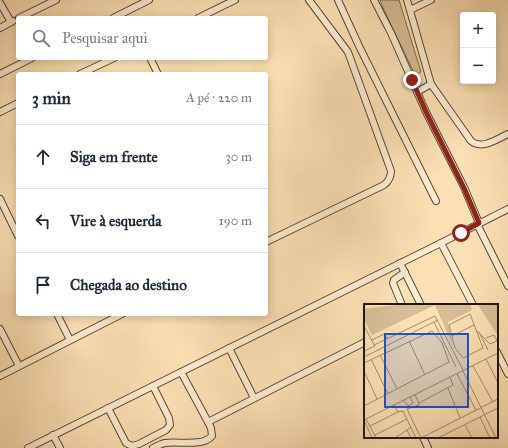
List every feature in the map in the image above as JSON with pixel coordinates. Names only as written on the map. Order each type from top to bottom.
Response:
[{"type":"lane","points":[[22,16],[56,0]]},
{"type":"lane","points":[[117,16],[150,0]]},
{"type":"lane","points":[[202,16],[235,0]]},
{"type":"lane","points":[[268,241],[384,185],[389,181],[391,176],[391,171],[348,52],[309,0]]},
{"type":"lane","points":[[338,0],[359,46],[436,201]]},
{"type":"lane","points":[[374,0],[392,33],[426,112],[477,215],[476,225],[508,286]]},
{"type":"lane","points":[[407,0],[431,84],[471,141],[475,144],[482,145],[508,134]]},
{"type":"lane","points":[[410,10],[431,0]]},
{"type":"lane","points":[[0,3],[11,22]]},
{"type":"lane","points":[[0,28],[16,19]]},
{"type":"lane","points":[[348,52],[359,46]]},
{"type":"lane","points":[[0,74],[28,60]]},
{"type":"lane","points":[[84,72],[110,60]]},
{"type":"lane","points":[[151,60],[157,72]]},
{"type":"lane","points":[[417,92],[431,84]]},
{"type":"lane","points":[[0,112],[16,105]]},
{"type":"lane","points":[[0,199],[16,232]]},
{"type":"lane","points":[[28,448],[508,209]]},
{"type":"lane","points":[[441,243],[472,304]]},
{"type":"lane","points":[[400,263],[421,304]]},
{"type":"lane","points":[[402,304],[393,282],[405,272]]},
{"type":"lane","points":[[58,316],[70,340]]},
{"type":"lane","points":[[0,376],[118,316]]},
{"type":"lane","points":[[0,329],[19,366]]},
{"type":"lane","points":[[208,422],[364,343]]},
{"type":"lane","points":[[229,348],[254,398]]},
{"type":"lane","points":[[498,354],[508,374]]},
{"type":"lane","points":[[153,448],[164,444],[199,442],[212,436],[211,428],[181,372]]},
{"type":"lane","points":[[108,408],[126,443],[132,446],[139,444],[166,430],[170,425],[169,418],[153,386]]},
{"type":"lane","points":[[53,435],[60,448]]},
{"type":"lane","points":[[423,438],[428,448]]},
{"type":"shaded area","points":[[380,0],[399,0],[421,72],[415,75]]},
{"type":"route","points":[[412,80],[426,112],[477,215],[479,223],[461,233]]}]
